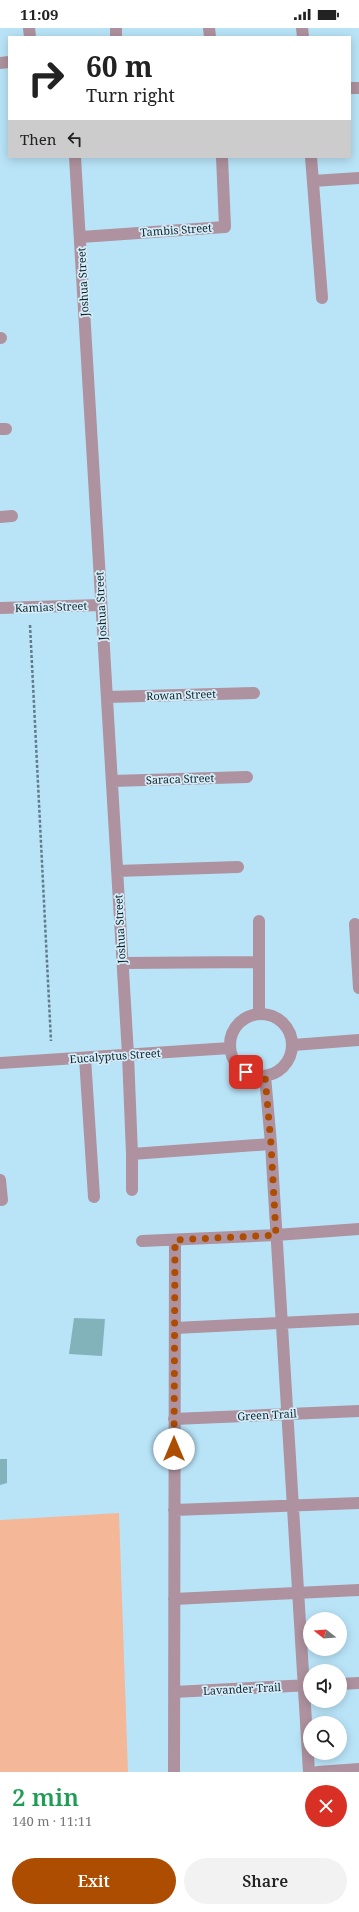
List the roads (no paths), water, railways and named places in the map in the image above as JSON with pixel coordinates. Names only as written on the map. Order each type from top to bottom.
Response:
[{"type":"street","name":"Joshua Street","points":[[75,158],[81,237],[128,1055],[132,1190]]},
{"type":"street","name":"Tambis Street","points":[[81,237],[225,226],[222,158]]},
{"type":"street","points":[[311,158],[322,298]]},
{"type":"street","points":[[313,181],[359,178]]},
{"type":"street","name":"Kamias Street","points":[[0,608],[101,605]]},
{"type":"street","name":"Rowan Street","points":[[107,697],[254,693]]},
{"type":"street","name":"Saraca Street","points":[[112,781],[247,777]]},
{"type":"street","points":[[117,871],[238,867]]},
{"type":"street","points":[[259,921],[259,1013]]},
{"type":"street","points":[[356,924],[359,988]]},
{"type":"street","points":[[122,963],[259,962]]},
{"type":"street","points":[[259,1013],[272,1015],[282,1021],[290,1032],[293,1045],[291,1056],[285,1066],[276,1073],[265,1076],[255,1076],[242,1069],[232,1058],[230,1048],[231,1035],[237,1024],[247,1017],[259,1013]]},
{"type":"street","points":[[293,1045],[359,1040]]},
{"type":"street","name":"Eucalyptus Street","points":[[0,1063],[230,1048]]},
{"type":"street","points":[[85,1058],[94,1197]]},
{"type":"street","points":[[265,1076],[271,1144],[292,1505],[305,1664]]},
{"type":"street","points":[[132,1154],[271,1144]]},
{"type":"street","points":[[0,1180],[2,1200]]},
{"type":"street","points":[[142,1241],[276,1235],[359,1229]]},
{"type":"street","points":[[174,1772],[175,1240]]},
{"type":"street","points":[[175,1328],[359,1319]]},
{"type":"street","name":"Green Trail","points":[[174,1419],[359,1411]]},
{"type":"street","points":[[174,1510],[359,1503]]},
{"type":"street","points":[[174,1599],[359,1590]]},
{"type":"street","points":[[347,1684],[359,1683]]},
{"type":"street","name":"Lavander Trail","points":[[174,1692],[303,1685]]},
{"type":"street","points":[[308,1708],[309,1772]]},
{"type":"street","points":[[318,1772],[359,1769]]}]
